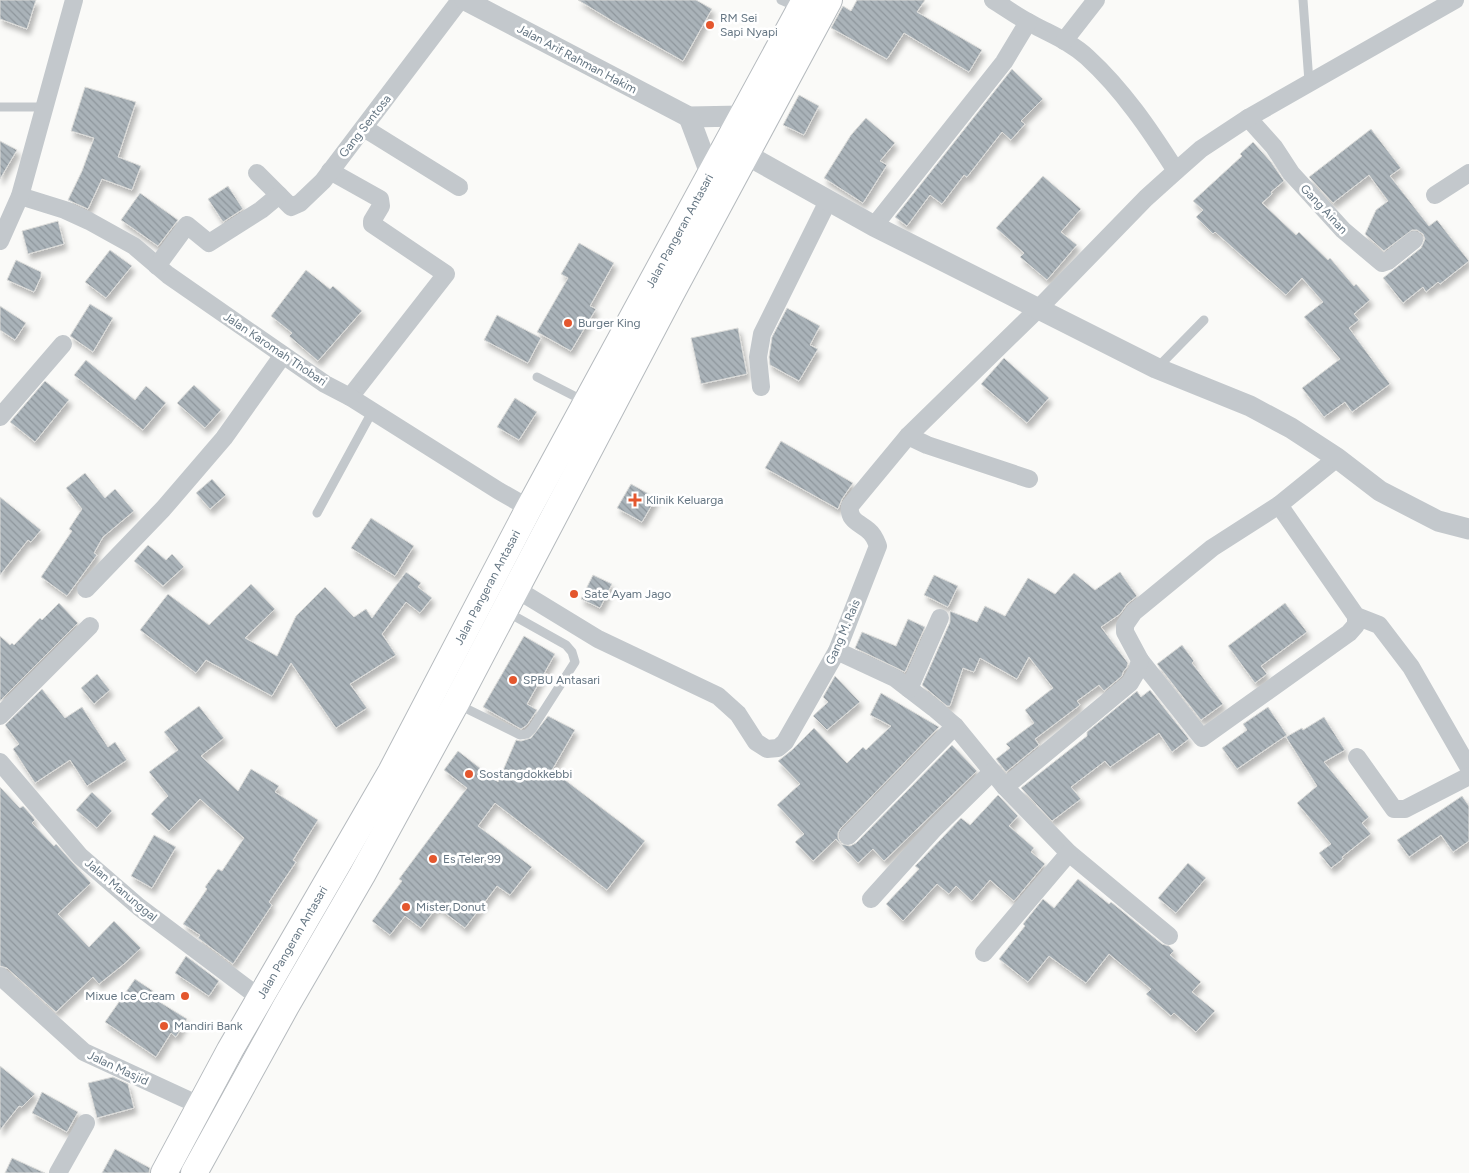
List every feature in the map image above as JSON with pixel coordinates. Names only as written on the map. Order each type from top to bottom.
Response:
[{"type":"main road","name":"Jalan Pangeran Antasari","points":[[194,1173],[286,1006],[351,868],[366,841],[456,704],[672,292],[829,0]]},
{"type":"main road","name":"Jalan Pangeran Antasari","points":[[366,841],[391,772],[529,508],[742,116],[796,3]]},
{"type":"main road","name":"Jalan Pangeran Antasari","points":[[164,1173],[260,998],[351,868]]},
{"type":"street","points":[[0,241],[20,196],[74,0]]},
{"type":"street","name":"Gang Sentosa","points":[[257,173],[291,207],[300,204],[323,181],[460,0]]},
{"type":"street","name":"Jalan Arif Rahman Hakim","points":[[465,0],[689,117],[742,116]]},
{"type":"street","points":[[993,0],[1028,22],[1064,41],[1086,56],[1116,86],[1142,118],[1176,171]]},
{"type":"street","points":[[1064,41],[1096,0]]},
{"type":"street","name":"Gang M. Rais","points":[[510,600],[718,696],[738,714],[756,742],[767,749],[778,748],[786,742],[837,651],[878,546],[871,532],[852,519],[850,506],[908,436],[1038,309],[1146,198],[1201,149],[1248,118],[1309,82],[1455,0]]},
{"type":"street","points":[[874,226],[1004,62],[1028,22]]},
{"type":"street","points":[[689,117],[710,173]]},
{"type":"street","name":"Gang Ainan","points":[[1248,118],[1274,147],[1291,173],[1343,230],[1375,258],[1382,263],[1388,261],[1414,240]]},
{"type":"street","points":[[364,128],[460,188]]},
{"type":"street","points":[[746,156],[874,226],[1156,368],[1250,406],[1291,428],[1337,458],[1380,491],[1405,506],[1438,521],[1469,529]]},
{"type":"street","points":[[330,171],[380,199],[381,206],[372,221],[375,228],[446,274],[350,397]]},
{"type":"street","points":[[1435,195],[1469,173]]},
{"type":"street","points":[[157,266],[187,225],[209,243],[261,210],[279,195]]},
{"type":"street","name":"Jalan Karomah Thobari","points":[[20,196],[65,210],[134,246],[157,266],[208,304],[325,384],[350,397],[529,508]]},
{"type":"street","points":[[761,387],[758,356],[762,334],[828,201]]},
{"type":"street","points":[[0,417],[63,344]]},
{"type":"street","points":[[86,589],[163,509],[224,438],[283,355]]},
{"type":"street","points":[[908,436],[927,445],[1029,479]]},
{"type":"street","points":[[1337,458],[1279,504],[1212,548],[1134,612],[1125,624],[1125,632],[1140,660],[1202,738],[1349,632],[1356,625],[1356,616]]},
{"type":"street","points":[[1279,504],[1356,616],[1378,625],[1411,667],[1469,768]]},
{"type":"street","points":[[909,689],[940,618]]},
{"type":"street","points":[[0,716],[90,626]]},
{"type":"street","points":[[837,651],[895,678],[955,726],[1005,787],[1070,853],[1169,936]]},
{"type":"street","points":[[1005,787],[1130,683],[1137,671],[1140,660]]},
{"type":"street","points":[[848,836],[955,726]]},
{"type":"street","points":[[1357,757],[1394,809],[1405,809],[1469,776]]},
{"type":"street","name":"Jalan Manunggal","points":[[0,762],[80,856],[139,907],[260,998]]},
{"type":"street","points":[[871,899],[935,828],[992,772]]},
{"type":"street","points":[[984,953],[1070,853]]},
{"type":"street","name":"Jalan Masjid","points":[[0,976],[84,1052],[200,1106]]},
{"type":"street","points":[[58,1173],[86,1123]]},
{"type":"lane","points":[[1303,0],[1309,82]]},
{"type":"lane","points":[[0,107],[44,107]]},
{"type":"lane","points":[[1156,368],[1204,320]]},
{"type":"lane","points":[[537,377],[586,402]]},
{"type":"lane","points":[[317,513],[372,412]]},
{"type":"lane","points":[[456,704],[520,735],[526,734],[532,729],[575,662],[572,652],[566,645],[510,600]]},
{"type":"building","points":[[0,0],[36,0],[27,29],[0,19]]},
{"type":"building","points":[[578,0],[696,0],[712,9],[683,61]]},
{"type":"building","points":[[857,0],[925,0],[917,12],[982,50],[969,72],[904,33],[887,59],[831,28],[843,6],[851,11]]},
{"type":"building","points":[[1012,69],[1043,99],[1021,121],[1025,124],[1011,140],[1002,132],[967,177],[964,175],[942,204],[930,195],[907,226],[895,217]]},
{"type":"building","points":[[85,87],[136,102],[118,157],[141,166],[132,190],[102,179],[88,209],[68,200],[82,171],[94,138],[71,131]]},
{"type":"building","points":[[799,95],[819,106],[804,135],[783,125]]},
{"type":"building","points":[[866,118],[895,143],[880,161],[887,165],[863,203],[824,178],[851,135]]},
{"type":"building","points":[[1371,129],[1401,168],[1390,176],[1429,226],[1437,220],[1469,261],[1440,284],[1438,282],[1426,292],[1423,287],[1403,303],[1383,278],[1421,248],[1425,239],[1423,234],[1417,230],[1412,230],[1384,251],[1365,234],[1376,210],[1388,201],[1369,175],[1333,203],[1309,177]]},
{"type":"building","points":[[0,141],[17,150],[0,179]]},
{"type":"building","points":[[1253,142],[1271,162],[1284,181],[1262,203],[1296,235],[1299,232],[1328,260],[1330,258],[1354,286],[1356,284],[1370,300],[1354,314],[1359,320],[1349,328],[1390,384],[1352,412],[1345,402],[1324,417],[1302,388],[1340,359],[1304,317],[1323,302],[1302,278],[1286,295],[1215,232],[1213,234],[1196,217],[1203,210],[1193,201],[1242,156],[1240,154]]},
{"type":"building","points":[[1043,176],[1081,209],[1061,232],[1077,245],[1047,280],[1020,257],[1024,253],[996,228]]},
{"type":"building","points":[[228,186],[243,209],[223,222],[208,199]]},
{"type":"building","points":[[140,193],[178,220],[158,246],[121,220]]},
{"type":"building","points":[[58,221],[64,244],[28,254],[22,231]]},
{"type":"building","points":[[579,243],[614,263],[590,306],[596,309],[571,351],[537,332],[568,278],[561,274]]},
{"type":"building","points":[[110,250],[132,266],[106,298],[85,282]]},
{"type":"building","points":[[16,260],[41,272],[41,277],[34,292],[7,280]]},
{"type":"building","points":[[306,270],[330,289],[333,286],[362,311],[318,361],[289,336],[292,333],[271,316]]},
{"type":"building","points":[[90,304],[113,318],[93,352],[70,336]]},
{"type":"building","points":[[0,306],[26,323],[15,340],[0,330]]},
{"type":"building","points":[[787,308],[820,326],[810,345],[818,349],[799,381],[770,365],[769,357],[772,337]]},
{"type":"building","points":[[497,315],[541,338],[528,363],[484,340]]},
{"type":"building","points":[[738,328],[747,374],[701,384],[691,338]]},
{"type":"building","points":[[1004,358],[1049,398],[1027,423],[981,384]]},
{"type":"building","points":[[86,360],[135,400],[146,386],[166,403],[143,430],[74,375]]},
{"type":"building","points":[[45,381],[69,400],[35,442],[10,422]]},
{"type":"building","points":[[194,385],[221,410],[205,428],[177,403]]},
{"type":"building","points":[[515,398],[537,412],[519,440],[497,427]]},
{"type":"building","points":[[781,441],[853,483],[842,499],[838,509],[765,468]]},
{"type":"building","points":[[85,473],[105,498],[115,489],[134,511],[103,537],[94,553],[97,555],[67,596],[41,577],[72,531],[69,529],[82,509],[66,488]]},
{"type":"building","points":[[212,479],[226,495],[210,509],[196,493]]},
{"type":"building","points":[[631,484],[656,498],[642,522],[617,508]]},
{"type":"building","points":[[0,497],[41,530],[31,542],[28,540],[0,575]]},
{"type":"building","points":[[371,518],[414,546],[395,576],[351,548]]},
{"type":"building","points":[[148,545],[166,560],[172,554],[184,567],[163,586],[134,561]]},
{"type":"building","points":[[406,572],[421,583],[418,587],[432,598],[420,613],[406,602],[382,634],[396,655],[350,684],[367,708],[336,728],[291,663],[272,696],[206,660],[196,673],[140,630],[168,594],[209,625],[251,584],[275,609],[245,638],[277,656],[296,616],[325,587],[354,617],[366,609],[372,618]]},
{"type":"building","points":[[1120,572],[1137,596],[1127,604],[1120,614],[1101,627],[1128,663],[1122,676],[1104,691],[1099,685],[1077,701],[1080,705],[1035,739],[1039,745],[1006,772],[996,759],[1010,748],[1006,744],[1034,723],[1025,710],[1053,688],[1029,657],[1017,679],[980,658],[974,672],[963,668],[950,706],[947,706],[922,685],[950,622],[950,611],[977,622],[985,606],[1005,616],[1028,578],[1055,594],[1074,573],[1095,590]]},
{"type":"building","points":[[593,575],[612,584],[600,608],[581,599]]},
{"type":"building","points":[[934,575],[958,586],[948,607],[924,595]]},
{"type":"building","points":[[59,603],[78,623],[0,701],[0,636],[10,645],[12,643],[14,645],[40,618],[42,620]]},
{"type":"building","points":[[1285,603],[1307,632],[1261,666],[1267,674],[1255,683],[1228,646]]},
{"type":"building","points":[[908,619],[925,627],[905,672],[855,648],[862,632],[896,646]]},
{"type":"building","points":[[524,636],[555,654],[527,704],[537,710],[527,725],[521,729],[483,707]]},
{"type":"building","points":[[1182,645],[1194,661],[1192,663],[1223,704],[1201,720],[1157,664]]},
{"type":"building","points":[[97,674],[110,690],[94,704],[81,688]]},
{"type":"building","points":[[835,676],[860,702],[827,730],[813,716],[828,702],[823,697]]},
{"type":"building","points":[[42,689],[65,718],[82,707],[108,747],[115,742],[127,760],[87,786],[70,760],[35,783],[13,749],[19,744],[5,725]]},
{"type":"building","points":[[1150,690],[1189,739],[1172,752],[1159,733],[1110,767],[1105,761],[1071,787],[1081,799],[1052,821],[1021,788],[1087,736],[1087,732],[1137,691],[1141,697]]},
{"type":"building","points":[[881,693],[939,727],[840,829],[838,838],[841,844],[850,846],[856,843],[952,745],[977,771],[884,861],[873,849],[858,863],[836,839],[813,861],[795,842],[804,834],[777,805],[800,784],[778,761],[814,728],[847,763],[863,747],[866,750],[891,726],[870,715]]},
{"type":"building","points":[[199,706],[224,738],[201,756],[238,791],[251,769],[279,786],[275,792],[318,820],[293,860],[296,862],[269,902],[272,905],[233,964],[198,938],[200,935],[183,924],[207,889],[205,887],[218,869],[222,871],[244,838],[200,799],[169,831],[151,814],[168,796],[149,772],[178,750],[164,732]]},
{"type":"building","points":[[1268,707],[1287,735],[1237,769],[1222,748],[1247,730],[1243,724]]},
{"type":"building","points":[[548,716],[575,730],[552,770],[645,841],[607,890],[495,803],[478,826],[532,867],[510,895],[497,886],[465,928],[437,907],[421,928],[405,916],[390,935],[372,921],[402,881],[399,879],[467,788],[444,770],[458,751],[498,782],[516,740],[521,741],[531,738]]},
{"type":"building","points":[[1324,717],[1345,750],[1324,762],[1369,817],[1362,823],[1371,834],[1331,868],[1319,853],[1331,844],[1297,803],[1317,786],[1286,737],[1302,728],[1303,730]]},
{"type":"building","points":[[0,787],[20,808],[23,806],[35,820],[32,823],[54,846],[56,844],[91,883],[58,914],[89,947],[114,921],[141,948],[99,984],[93,977],[56,1012],[7,968],[0,966]]},
{"type":"building","points":[[92,792],[112,811],[97,828],[76,810]]},
{"type":"building","points":[[998,795],[1018,816],[1009,826],[1034,848],[1031,852],[1045,864],[1014,901],[990,880],[972,901],[956,886],[949,894],[937,884],[903,921],[886,904],[919,869],[915,866],[961,818],[970,825]]},
{"type":"building","points":[[1462,796],[1469,806],[1469,841],[1453,852],[1441,835],[1409,857],[1397,840]]},
{"type":"building","points":[[154,835],[176,847],[152,888],[131,876]]},
{"type":"building","points":[[1188,863],[1206,878],[1176,913],[1158,898]]},
{"type":"building","points":[[1078,879],[1109,904],[1111,902],[1162,944],[1169,946],[1174,951],[1170,955],[1201,982],[1192,992],[1215,1011],[1196,1032],[1174,1013],[1171,1016],[1146,994],[1151,989],[1109,954],[1086,983],[1049,956],[1028,982],[999,959],[1043,899],[1054,908]]},
{"type":"building","points":[[186,956],[219,981],[209,996],[175,973]]},
{"type":"building","points":[[135,979],[153,991],[150,996],[187,1019],[176,1037],[171,1033],[156,1057],[105,1022]]},
{"type":"building","points":[[0,1066],[35,1094],[22,1107],[19,1106],[0,1130]]},
{"type":"building","points":[[113,1077],[128,1084],[134,1108],[97,1118],[88,1083]]},
{"type":"building","points":[[42,1092],[78,1112],[67,1132],[32,1113]]},
{"type":"building","points":[[115,1149],[150,1168],[149,1173],[102,1173]]},
{"type":"building","points":[[12,1158],[45,1173],[5,1173]]},
{"type":"place","name":"RM Sei Sapi Nyapi","points":[[710,25]]},
{"type":"place","name":"Burger King","points":[[568,323]]},
{"type":"place","name":"Klinik Keluarga","points":[[635,500]]},
{"type":"place","name":"Sate Ayam Jago","points":[[574,594]]},
{"type":"place","name":"SPBU Antasari","points":[[513,680]]},
{"type":"place","name":"Sostangdokkebbi","points":[[469,774]]},
{"type":"place","name":"Es Teler 99","points":[[433,859]]},
{"type":"place","name":"Mister Donut","points":[[406,907]]},
{"type":"place","name":"Mixue Ice Cream","points":[[185,996]]},
{"type":"place","name":"Mandiri Bank","points":[[164,1026]]}]
